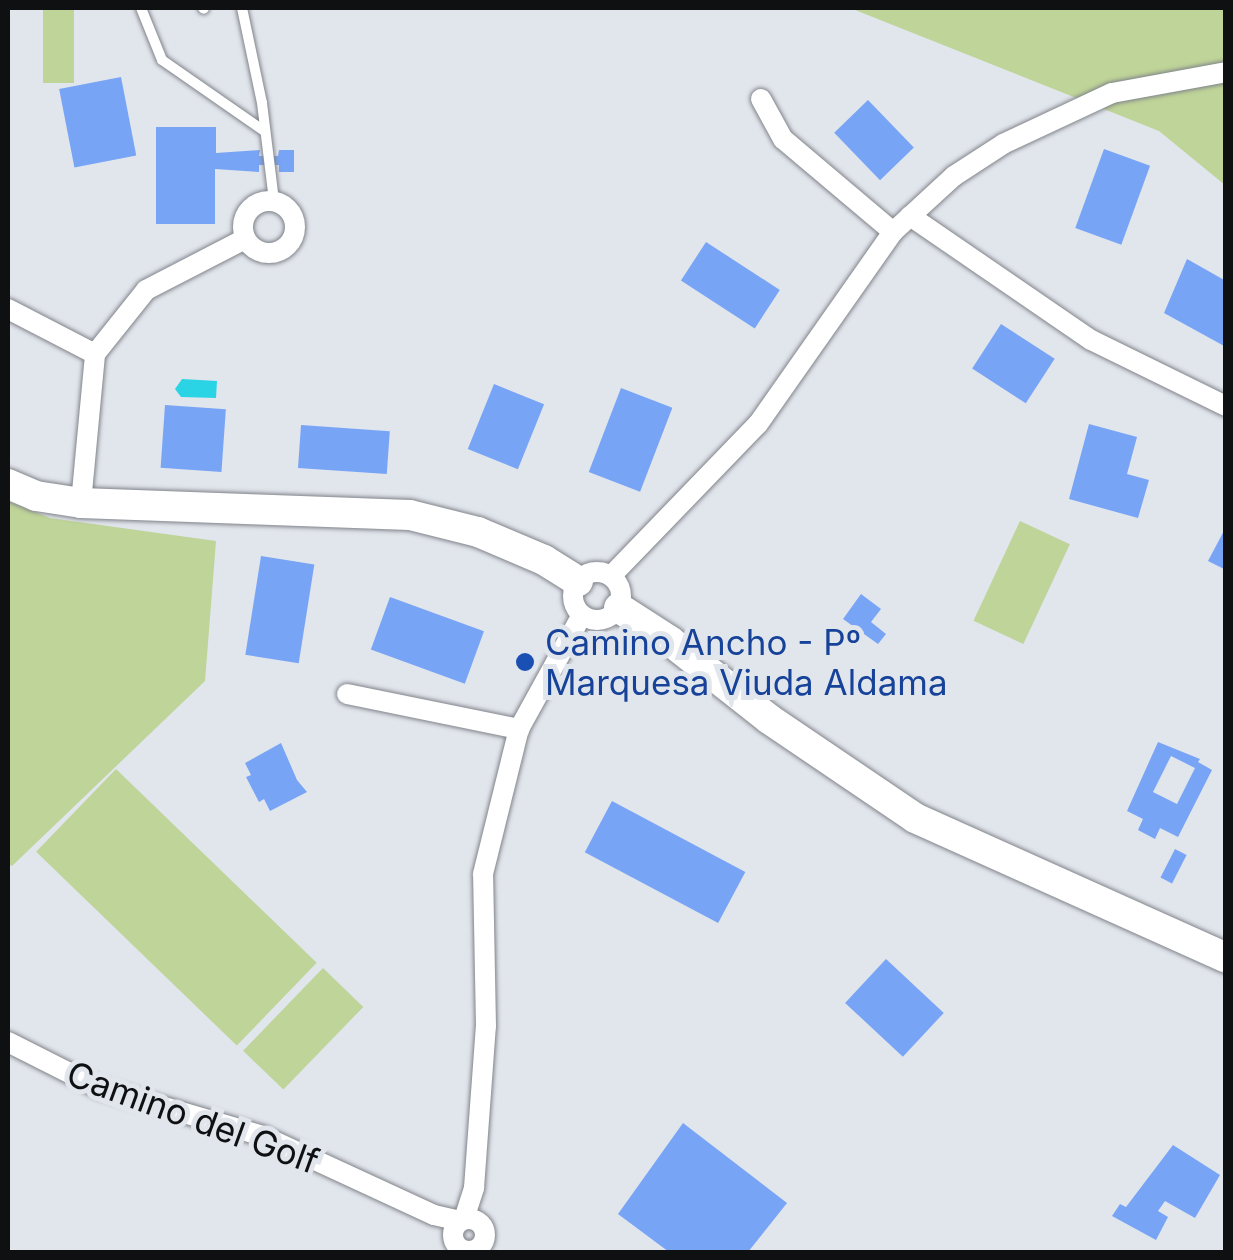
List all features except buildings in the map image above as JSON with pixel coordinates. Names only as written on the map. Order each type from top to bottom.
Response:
[{"type":"street","points":[[612,576],[758,424],[893,232],[954,176],[1003,144],[1112,93],[1226,72]]},
{"type":"street","points":[[761,99],[783,139],[893,232]]},
{"type":"street","points":[[274,201],[294,218],[290,244],[266,254],[245,239],[244,216],[252,207],[274,201]]},
{"type":"street","points":[[910,216],[1090,340],[1226,406]]},
{"type":"street","points":[[81,502],[85,424],[95,354],[146,290],[245,239]]},
{"type":"street","points":[[8,309],[95,354]]},
{"type":"street","points":[[8,484],[36,496],[81,502],[410,515],[478,532],[544,560],[578,581]]},
{"type":"street","points":[[597,572],[612,576],[621,591],[619,608],[598,621],[582,615],[573,599],[578,581],[597,572]]},
{"type":"street","points":[[619,608],[670,641],[769,719],[915,818],[1226,958]]},
{"type":"street","points":[[470,1241],[486,1026],[484,874],[519,730],[582,615]]},
{"type":"street","points":[[346,694],[519,730]]},
{"type":"street","name":"Camino del Golf","points":[[8,1042],[99,1088],[263,1136],[434,1215],[470,1241]]},
{"type":"lane","points":[[141,8],[162,60],[264,131]]},
{"type":"lane","points":[[242,8],[274,201]]},
{"type":"green space","points":[[43,8],[74,8],[74,83],[43,83]]},
{"type":"green space","points":[[850,8],[1225,8],[1225,185],[1159,131]]},
{"type":"green space","points":[[8,501],[50,518],[216,541],[205,681],[12,866],[8,864]]},
{"type":"green space","points":[[1020,521],[1070,544],[1023,644],[974,621]]},
{"type":"green space","points":[[116,769],[317,963],[237,1046],[36,852]]},
{"type":"green space","points":[[323,968],[363,1007],[283,1090],[243,1051]]},
{"type":"water","points":[[182,379],[217,381],[216,398],[181,397],[175,389]]},
{"type":"place","name":"Camino Ancho - Pº Marquesa Viuda Aldama","points":[[525,662]]}]
